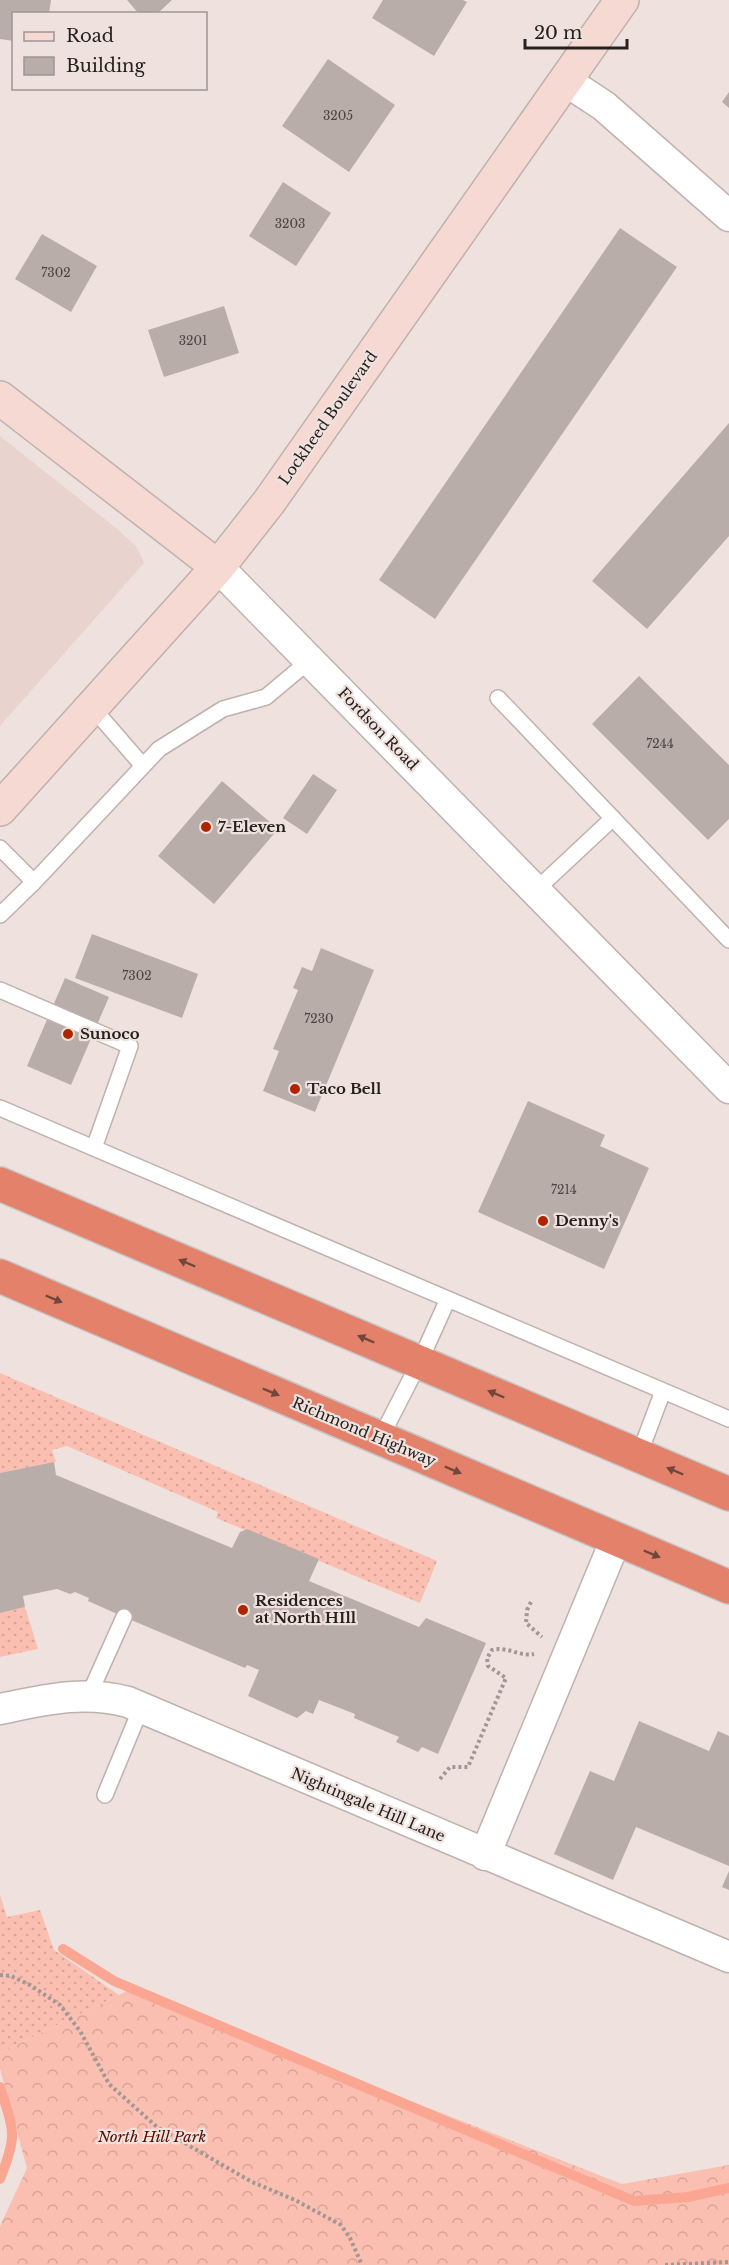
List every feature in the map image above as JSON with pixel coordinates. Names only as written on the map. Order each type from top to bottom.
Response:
[{"type":"highway","points":[[0,1184],[729,1494]]},
{"type":"highway","name":"Richmond Highway","points":[[0,1276],[729,1587]]},
{"type":"street","name":"Lockheed Boulevard","points":[[0,809],[218,567],[269,502],[622,0]]},
{"type":"street","points":[[567,81],[604,106],[729,216]]},
{"type":"street","name":"Fordson Road","points":[[0,398],[218,567],[729,1088]]},
{"type":"street","points":[[485,1855],[616,1539]]},
{"type":"street","name":"Nightingale Hill Lane","points":[[0,1709],[65,1695],[109,1697],[141,1708],[729,1957]]},
{"type":"lane","points":[[0,915],[34,882],[159,748],[223,709],[266,697],[310,660]]},
{"type":"lane","points":[[498,698],[729,940]]},
{"type":"lane","points":[[91,706],[142,766]]},
{"type":"lane","points":[[536,890],[613,818]]},
{"type":"lane","points":[[0,848],[34,882]]},
{"type":"lane","points":[[0,990],[130,1046],[94,1148]]},
{"type":"lane","points":[[0,1108],[729,1419]]},
{"type":"lane","points":[[380,1439],[420,1361],[448,1299]]},
{"type":"lane","points":[[639,1455],[663,1391]]},
{"type":"lane","points":[[88,1695],[124,1617]]},
{"type":"lane","points":[[105,1795],[141,1708]]},
{"type":"path","points":[[531,1602],[527,1610],[526,1623],[542,1637],[544,1645]]},
{"type":"path","points":[[440,1779],[450,1767],[468,1767],[506,1678],[488,1666],[487,1658],[492,1650],[509,1649],[527,1655],[541,1650]]},
{"type":"path","points":[[0,1975],[10,1976],[30,1985],[60,2005],[80,2031],[109,2084],[125,2101],[157,2127],[241,2177],[295,2200],[341,2225],[350,2238],[362,2265]]},
{"type":"path","points":[[665,2265],[729,2262]]},
{"type":"shaded area","points":[[0,436],[116,528],[136,546],[144,563],[0,726]]},
{"type":"green space","points":[[0,1373],[437,1561],[420,1603],[216,1518],[218,1512],[67,1446],[52,1450],[56,1462],[0,1473]]},
{"type":"green space","points":[[25,1607],[38,1649],[0,1657],[0,1613]]},
{"type":"green space","points":[[0,1895],[7,1917],[40,1910],[54,1950],[119,1995],[0,2053]]},
{"type":"green space","name":"North Hill Park","points":[[129,1990],[622,2184],[729,2165],[729,2265],[0,2265],[0,2226],[27,2168],[0,2069],[0,2053]]},
{"type":"building","points":[[0,0],[51,0],[49,12],[12,12],[12,41],[0,39]]},
{"type":"building","points":[[127,0],[172,0],[159,12],[137,12]]},
{"type":"building","points":[[383,0],[463,0],[467,2],[434,56],[372,18]]},
{"type":"building","points":[[328,59],[395,105],[349,172],[282,126]]},
{"type":"building","points":[[729,92],[729,108],[722,102]]},
{"type":"building","points":[[283,182],[331,213],[296,266],[249,236]]},
{"type":"building","points":[[620,228],[677,267],[435,619],[379,580]]},
{"type":"building","points":[[42,234],[97,266],[71,312],[15,279]]},
{"type":"building","points":[[224,306],[239,353],[164,377],[148,330]]},
{"type":"building","points":[[729,423],[729,536],[647,629],[592,581]]},
{"type":"building","points":[[639,676],[729,765],[729,819],[708,840],[592,724]]},
{"type":"building","points":[[313,774],[337,790],[307,834],[283,818]]},
{"type":"building","points":[[222,781],[278,829],[214,904],[158,856]]},
{"type":"building","points":[[92,934],[198,974],[182,1018],[75,978]]},
{"type":"building","points":[[321,948],[374,970],[315,1112],[263,1091],[279,1051],[273,1049],[298,990],[293,988],[302,967],[312,971]]},
{"type":"building","points":[[65,978],[109,997],[71,1085],[27,1066]]},
{"type":"building","points":[[528,1101],[605,1135],[600,1146],[649,1168],[604,1269],[478,1212]]},
{"type":"building","name":"Residences at North HIll","points":[[54,1462],[56,1475],[232,1548],[240,1532],[247,1529],[319,1559],[309,1581],[419,1627],[426,1618],[486,1643],[438,1754],[422,1747],[418,1752],[396,1742],[399,1737],[354,1718],[355,1714],[319,1700],[313,1714],[306,1711],[297,1718],[248,1696],[259,1670],[247,1665],[245,1668],[124,1617],[88,1601],[89,1598],[75,1592],[70,1594],[57,1589],[23,1596],[25,1607],[0,1613],[0,1473]]},
{"type":"building","points":[[639,1721],[709,1751],[718,1731],[729,1736],[729,1866],[636,1827],[613,1880],[554,1854],[590,1771],[614,1781]]},
{"type":"building","points":[[729,1871],[729,1890],[722,1887]]},
{"type":"waterway","points":[[63,1949],[114,1981],[634,2201],[688,2197],[729,2188]]},
{"type":"waterway","points":[[0,2087],[12,2133],[10,2152],[0,2179]]},
{"type":"place","name":"7-Eleven","points":[[206,827]]},
{"type":"place","name":"Sunoco","points":[[68,1034]]},
{"type":"place","name":"Taco Bell","points":[[295,1089]]},
{"type":"place","name":"Denny's","points":[[543,1221]]},
{"type":"place","name":"Residences at North HIll","points":[[243,1610]]}]
